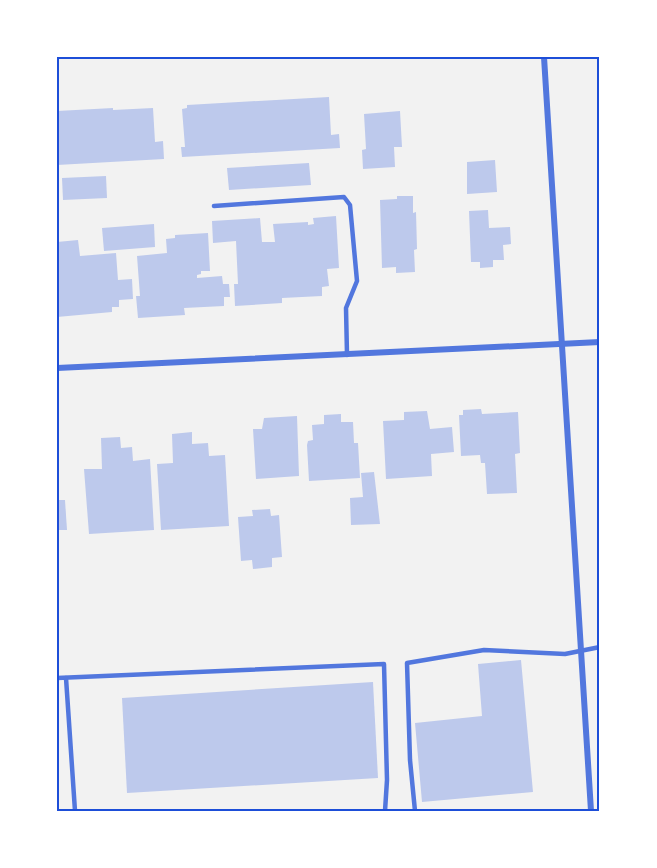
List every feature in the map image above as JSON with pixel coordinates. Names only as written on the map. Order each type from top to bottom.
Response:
[{"type":"street","points":[[544,57],[591,811]]},
{"type":"street","points":[[57,368],[600,342]]},
{"type":"lane","points":[[214,206],[344,197],[348,201],[357,281],[346,308],[347,355]]},
{"type":"lane","points":[[415,811],[410,760],[407,663],[484,650],[566,654],[600,647]]},
{"type":"lane","points":[[57,678],[384,664],[387,780],[385,811]]},
{"type":"lane","points":[[66,678],[75,811]]},
{"type":"building","points":[[329,97],[331,135],[339,134],[340,148],[182,157],[181,147],[185,147],[182,109],[187,108],[187,105]]},
{"type":"building","points":[[113,108],[113,110],[153,108],[155,142],[163,141],[164,159],[57,165],[57,111]]},
{"type":"building","points":[[400,111],[402,147],[394,147],[395,167],[363,169],[362,150],[366,149],[364,114]]},
{"type":"building","points":[[495,160],[497,192],[467,194],[467,162]]},
{"type":"building","points":[[309,163],[311,185],[229,190],[227,168]]},
{"type":"building","points":[[106,176],[107,198],[63,200],[62,178]]},
{"type":"building","points":[[397,196],[413,196],[417,249],[414,250],[415,272],[396,273],[396,267],[382,268],[380,200],[397,199]]},
{"type":"building","points":[[488,210],[489,228],[510,227],[511,244],[503,245],[504,260],[493,260],[493,267],[480,268],[480,262],[471,262],[469,211]]},
{"type":"building","points":[[336,216],[339,268],[327,269],[329,286],[322,287],[322,296],[282,298],[282,303],[235,306],[234,284],[238,284],[236,241],[213,243],[212,221],[260,218],[262,242],[275,242],[273,224],[308,222],[308,225],[314,224],[313,218]]},
{"type":"building","points":[[154,224],[155,247],[104,251],[102,228]]},
{"type":"building","points":[[208,233],[210,271],[201,271],[197,278],[222,276],[223,284],[229,284],[230,297],[224,297],[224,306],[184,308],[185,315],[138,318],[136,296],[140,296],[137,256],[167,253],[166,239],[175,238],[175,235]]},
{"type":"building","points":[[78,240],[80,256],[116,253],[118,280],[132,279],[133,299],[119,300],[119,307],[112,307],[112,312],[57,317],[57,242]]},
{"type":"building","points":[[481,409],[482,414],[518,412],[520,453],[515,454],[517,493],[487,494],[485,463],[481,463],[480,455],[461,456],[459,415],[463,415],[463,410]]},
{"type":"building","points":[[427,411],[430,429],[452,427],[454,452],[431,454],[432,476],[386,479],[383,421],[404,420],[404,412]]},
{"type":"building","points":[[341,414],[341,422],[353,422],[354,443],[358,443],[360,478],[309,481],[307,445],[308,441],[313,440],[312,425],[324,424],[324,415]]},
{"type":"building","points":[[297,416],[299,476],[256,479],[253,429],[262,429],[264,418]]},
{"type":"building","points":[[192,432],[192,444],[208,443],[209,456],[225,455],[229,526],[161,530],[157,464],[173,463],[172,434]]},
{"type":"building","points":[[120,437],[121,448],[132,447],[133,461],[150,459],[154,530],[89,534],[84,469],[102,469],[101,438]]},
{"type":"building","points":[[374,472],[380,524],[351,525],[350,498],[363,497],[361,473]]},
{"type":"building","points":[[57,500],[65,500],[67,530],[57,530]]},
{"type":"building","points":[[270,509],[271,516],[279,515],[282,557],[272,558],[272,567],[253,569],[252,560],[241,561],[238,517],[253,516],[252,510]]},
{"type":"building","points":[[521,660],[533,792],[422,802],[415,723],[482,716],[478,664]]},
{"type":"building","points":[[373,682],[378,778],[127,793],[122,698]]}]
